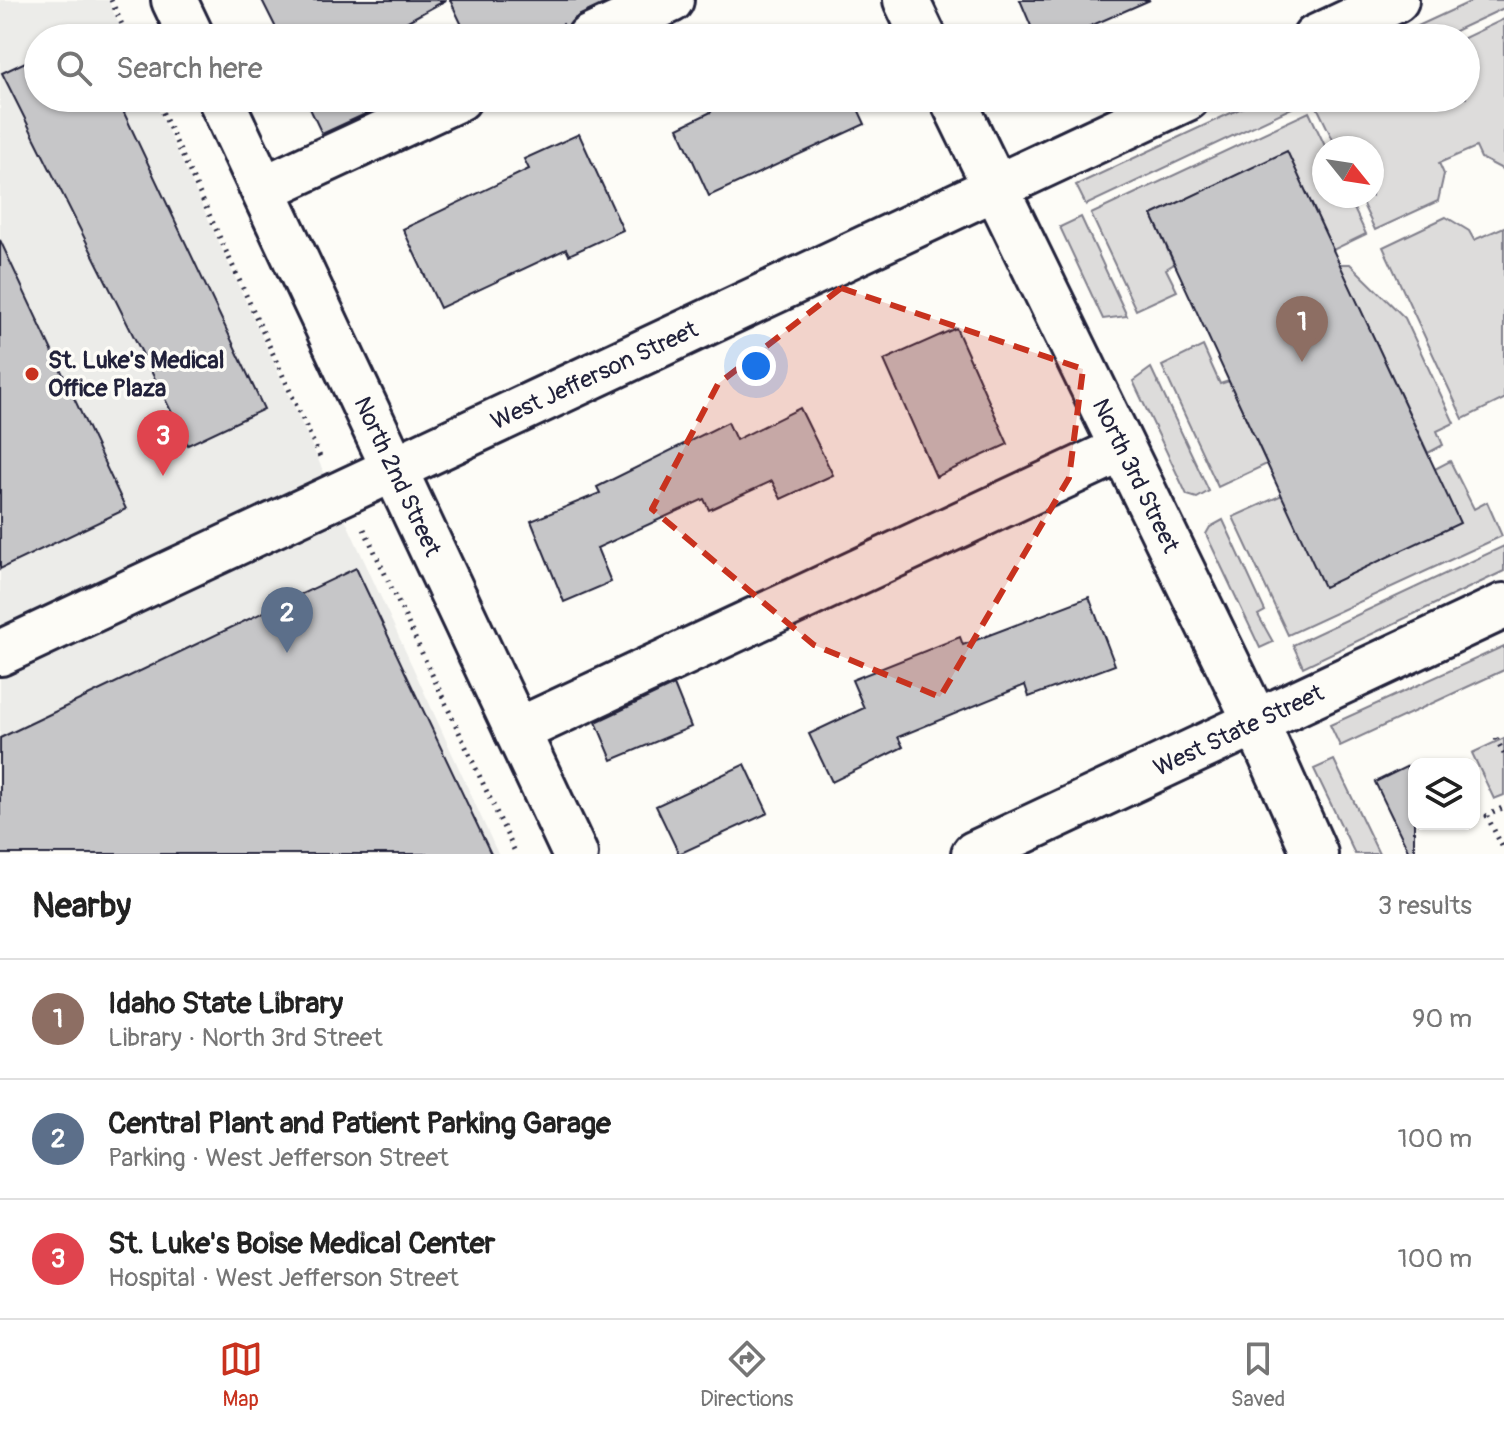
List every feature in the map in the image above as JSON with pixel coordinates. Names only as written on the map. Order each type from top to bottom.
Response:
[{"type":"street","points":[[174,0],[185,24]]},
{"type":"street","points":[[619,24],[671,0]]},
{"type":"street","points":[[906,0],[917,24]]},
{"type":"street","points":[[1345,24],[1396,0]]},
{"type":"street","name":"North 2nd Street","points":[[227,112],[575,854]]},
{"type":"street","points":[[263,189],[429,112]]},
{"type":"street","name":"North 3rd Street","points":[[959,112],[1256,722],[1315,854]]},
{"type":"street","name":"West Jefferson Street","points":[[0,653],[1157,112]]},
{"type":"street","points":[[517,731],[1122,449]]},
{"type":"street","name":"West State Street","points":[[974,854],[1504,606]]},
{"type":"path","points":[[111,0],[122,24]]},
{"type":"path","points":[[162,112],[322,460]]},
{"type":"path","points":[[362,525],[516,854]]},
{"type":"path","points":[[1496,738],[1504,754]]},
{"type":"path","points":[[1503,847],[1487,816],[1504,807]]},
{"type":"highlighted area","points":[[841,288],[1083,369],[1069,478],[940,697],[814,645],[652,509],[718,384]]},
{"type":"shaded area","points":[[0,0],[108,0],[119,24],[24,24],[24,112],[159,112],[498,854],[0,854]]},
{"type":"shaded area","points":[[1474,0],[1504,0],[1504,8],[1470,24],[1422,24]]},
{"type":"shaded area","points":[[1504,19],[1504,170],[1481,158],[1476,147],[1439,163],[1444,174],[1438,201],[1375,230],[1365,208],[1384,208],[1384,136],[1331,136],[1319,112],[1480,112],[1480,30]]},
{"type":"shaded area","points":[[1233,112],[1283,112],[1086,205],[1076,185]]},
{"type":"shaded area","points":[[1309,112],[1320,136],[1312,136],[1312,205],[1287,152],[1152,215],[1174,264],[1166,269],[1177,291],[1136,310],[1091,214]]},
{"type":"shaded area","points":[[1313,208],[1354,208],[1366,234],[1333,250]]},
{"type":"shaded area","points":[[1081,217],[1127,316],[1103,319],[1060,227]]},
{"type":"shaded area","points":[[1446,217],[1469,231],[1474,240],[1504,227],[1504,399],[1463,419],[1383,247]]},
{"type":"shaded area","points":[[1339,264],[1350,264],[1405,318],[1454,423],[1437,431],[1443,445],[1428,453]]},
{"type":"shaded area","points":[[1203,346],[1220,384],[1229,381],[1267,464],[1218,487],[1162,366]]},
{"type":"shaded area","points":[[1151,368],[1209,491],[1197,498],[1187,495],[1133,381]]},
{"type":"shaded area","points":[[1450,461],[1474,509],[1487,502],[1502,536],[1288,635],[1233,517],[1282,495],[1435,469]]},
{"type":"shaded area","points":[[1223,520],[1265,611],[1258,615],[1273,642],[1260,648],[1206,534],[1210,527]]},
{"type":"shaded area","points":[[1504,546],[1504,571],[1303,667],[1293,645]]},
{"type":"shaded area","points":[[1504,646],[1504,670],[1340,746],[1330,725]]},
{"type":"shaded area","points":[[1504,738],[1504,795],[1494,799],[1480,770],[1480,758],[1474,758],[1472,753]]},
{"type":"shaded area","points":[[1334,760],[1379,854],[1355,854],[1314,769]]},
{"type":"building","points":[[262,0],[446,0],[402,24],[274,24]]},
{"type":"building","points":[[450,0],[612,0],[578,16],[571,24],[461,24]]},
{"type":"building","points":[[1020,0],[1150,0],[1095,24],[1030,24]]},
{"type":"building","points":[[24,63],[24,112],[124,112],[264,409],[188,445],[2,73]]},
{"type":"building","points":[[312,112],[370,112],[322,134]]},
{"type":"building","points":[[711,112],[859,112],[865,124],[709,196],[678,128]]},
{"type":"building","points":[[579,134],[623,230],[569,255],[566,249],[440,308],[403,229],[529,169],[524,159]]},
{"type":"building","points":[[1287,151],[1460,523],[1324,587],[1152,215]]},
{"type":"building","name":"St. Luke's Medical Office Plaza","points":[[0,240],[126,509],[0,569]]},
{"type":"building","points":[[956,328],[1008,444],[936,477],[884,360]]},
{"type":"building","points":[[800,408],[833,475],[781,499],[772,481],[709,510],[704,499],[597,548],[611,582],[564,602],[531,521],[600,493],[597,487],[728,422],[736,440]]},
{"type":"building","points":[[356,568],[491,854],[0,854],[0,738]]},
{"type":"building","points":[[1089,597],[1115,665],[1029,697],[1025,685],[898,737],[903,747],[832,782],[809,734],[864,708],[852,680],[960,637],[963,645]]},
{"type":"building","points":[[674,685],[691,727],[612,760],[596,722]]},
{"type":"building","points":[[745,764],[768,813],[679,854],[656,806]]},
{"type":"building","points":[[1408,766],[1408,830],[1414,830],[1414,854],[1410,854],[1375,782]]},
{"type":"place","name":"Idaho State Library","points":[[1302,362]]},
{"type":"place","name":"St. Luke's Medical Office Plaza","points":[[32,374]]},
{"type":"place","name":"St. Luke's Boise Medical Center","points":[[163,476]]},
{"type":"place","name":"Central Plant and Patient Parking Garage","points":[[287,653]]}]
